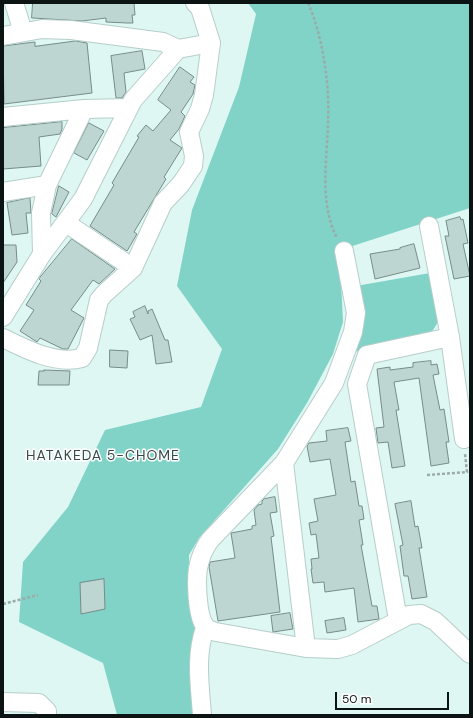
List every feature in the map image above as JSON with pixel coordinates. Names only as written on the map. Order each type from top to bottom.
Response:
[{"type":"street","points":[[14,3],[23,32]]},
{"type":"street","points":[[3,338],[45,356],[74,360],[82,358],[88,348],[99,300],[133,268],[163,203],[181,184],[193,166],[194,156],[189,132],[200,109],[204,95],[211,43],[200,8],[195,3]]},
{"type":"street","points":[[3,36],[42,29],[70,30],[163,42],[178,49],[211,43]]},
{"type":"street","points":[[3,317],[42,254],[66,223],[86,193],[132,100],[178,49]]},
{"type":"street","points":[[3,117],[84,109],[129,108]]},
{"type":"street","points":[[42,254],[41,213],[47,185],[84,109]]},
{"type":"street","points":[[3,192],[22,187],[47,185]]},
{"type":"street","points":[[66,223],[133,268]]},
{"type":"street","points":[[429,226],[450,337],[464,439]]},
{"type":"street","points":[[202,715],[199,669],[200,644],[205,628],[201,619],[197,591],[198,568],[203,550],[210,540],[284,463],[334,383],[353,332],[356,313],[354,295],[344,251]]},
{"type":"street","points":[[398,620],[357,384],[367,355],[450,337]]},
{"type":"street","points":[[343,360],[362,370]]},
{"type":"street","points":[[284,463],[306,648]]},
{"type":"street","points":[[205,628],[216,632],[306,648],[338,649],[352,645],[409,615],[421,614],[435,621],[470,654]]},
{"type":"street","points":[[3,702],[39,703],[47,711],[47,715]]},
{"type":"path","points":[[308,3],[321,47],[328,105],[326,188],[328,211],[333,229],[344,251]]},
{"type":"path","points":[[427,475],[467,472]]},
{"type":"path","points":[[3,604],[38,596]]},
{"type":"shaded area","points":[[248,3],[470,3],[470,208],[337,251],[341,280],[343,322],[333,354],[307,403],[278,449],[199,538],[189,555],[189,587],[198,630],[194,715],[117,715],[103,663],[19,622],[23,562],[68,507],[105,430],[201,407],[222,349],[177,286],[192,210],[239,87],[256,14]]},
{"type":"shaded area","points":[[430,273],[440,319],[431,333],[354,352],[356,286]]},
{"type":"building","points":[[33,3],[134,3],[135,15],[132,15],[133,23],[106,22],[106,18],[82,21],[32,18]]},
{"type":"building","points":[[76,41],[87,43],[92,93],[4,104],[3,46],[35,42],[35,46]]},
{"type":"building","points":[[142,51],[145,69],[124,73],[126,92],[122,98],[116,98],[111,56]]},
{"type":"building","points":[[180,67],[194,77],[190,82],[195,85],[193,94],[181,112],[185,116],[179,129],[170,140],[182,148],[164,177],[166,179],[134,232],[137,234],[127,251],[90,226],[114,185],[112,183],[139,137],[137,136],[146,125],[153,131],[171,110],[158,100]]},
{"type":"building","points":[[62,122],[60,134],[39,137],[41,166],[3,169],[3,128]]},
{"type":"building","points":[[89,123],[104,131],[87,160],[74,153]]},
{"type":"building","points":[[59,186],[69,192],[56,217],[52,214]]},
{"type":"building","points":[[30,198],[31,213],[26,213],[28,233],[12,235],[7,203]]},
{"type":"building","points":[[460,217],[461,220],[463,219],[468,243],[463,244],[470,276],[454,279],[445,236],[449,236],[446,221]]},
{"type":"building","points":[[72,239],[115,269],[99,284],[93,280],[71,310],[84,318],[68,349],[63,349],[40,338],[37,342],[20,331],[34,310],[26,305],[41,281],[39,279]]},
{"type":"building","points":[[414,244],[420,268],[375,279],[370,254],[400,249]]},
{"type":"building","points":[[3,245],[16,245],[17,262],[3,283]]},
{"type":"building","points":[[145,306],[148,314],[148,311],[152,309],[165,340],[168,340],[172,362],[156,364],[152,335],[140,340],[130,319],[135,317],[133,312]]},
{"type":"building","points":[[110,350],[128,351],[127,368],[110,367]]},
{"type":"building","points":[[431,361],[431,365],[437,364],[439,374],[433,375],[440,410],[444,409],[449,442],[446,442],[449,463],[431,466],[419,378],[394,382],[399,410],[396,410],[405,466],[392,468],[388,442],[378,443],[376,428],[384,427],[377,369],[390,367],[390,370],[413,367],[413,363]]},
{"type":"building","points":[[39,371],[70,371],[69,385],[38,385]]},
{"type":"building","points":[[348,428],[351,441],[345,442],[351,482],[355,481],[359,506],[362,506],[364,519],[359,520],[363,545],[361,545],[372,606],[377,606],[379,619],[358,622],[354,588],[325,592],[324,582],[313,583],[311,569],[311,559],[319,558],[316,534],[311,535],[309,523],[318,521],[314,499],[336,495],[330,459],[310,462],[307,446],[309,443],[327,441],[326,431]]},
{"type":"building","points":[[275,497],[277,512],[270,513],[274,536],[271,537],[280,612],[218,621],[209,567],[210,562],[235,558],[231,533],[252,529],[252,526],[256,525],[254,510],[258,505],[262,504],[264,499]]},
{"type":"building","points":[[411,501],[415,527],[418,526],[422,548],[419,548],[427,597],[412,599],[408,576],[404,576],[400,546],[403,545],[395,504]]},
{"type":"building","points":[[104,579],[105,609],[81,614],[80,583]]},
{"type":"building","points":[[290,613],[293,629],[273,632],[271,616]]},
{"type":"building","points":[[344,618],[346,630],[327,633],[325,621]]},
{"type":"district","name":"HATAKEDA 5-CHOME","points":[[103,456]]}]
